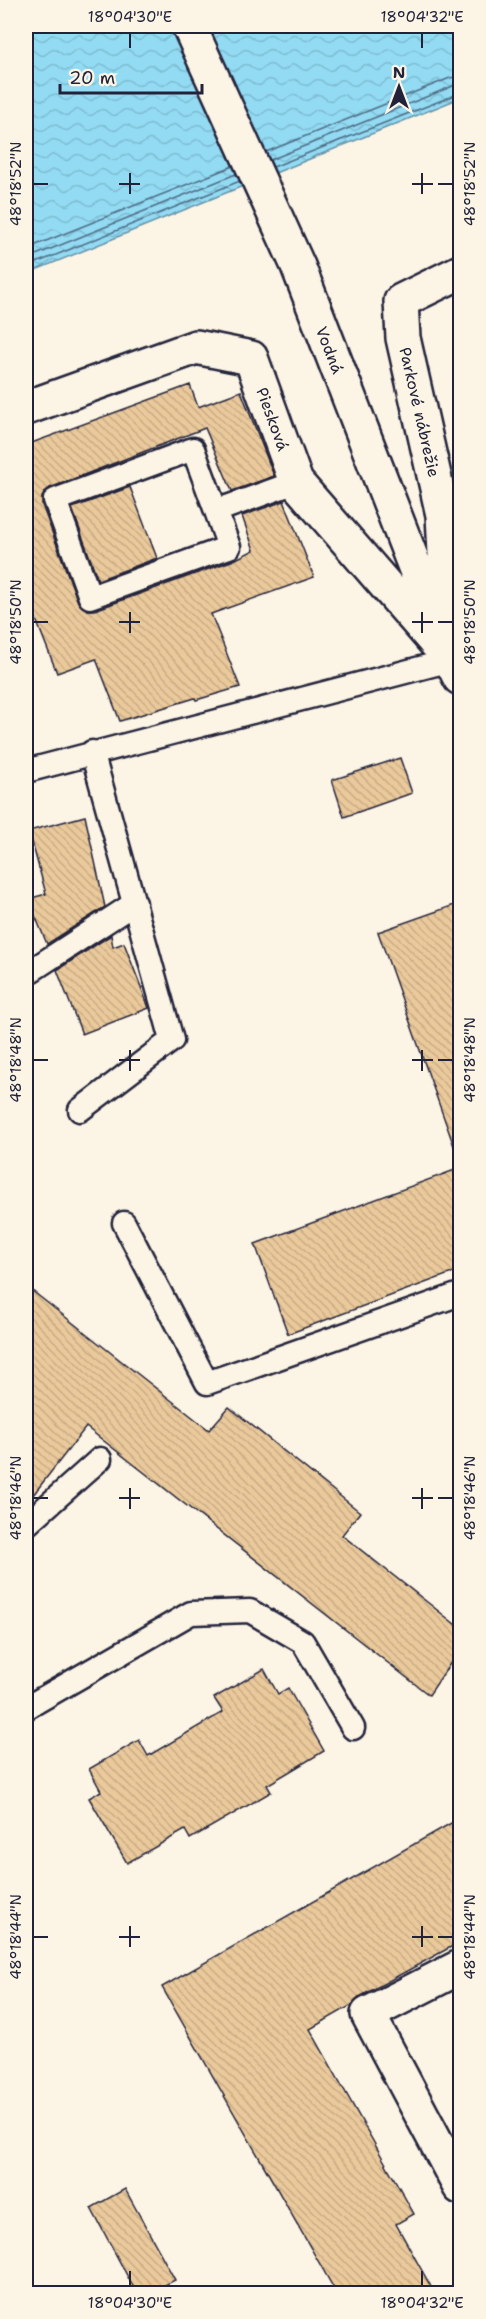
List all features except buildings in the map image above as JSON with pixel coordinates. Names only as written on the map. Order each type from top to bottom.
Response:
[{"type":"street","name":"Vodná","points":[[189,26],[302,277],[456,669]]},
{"type":"street","name":"Parkové nábrežie","points":[[456,669],[443,515],[403,338],[401,301],[460,272]]},
{"type":"street","name":"Piesková","points":[[26,408],[196,347],[251,358],[296,482],[456,669]]},
{"type":"street","points":[[460,1967],[368,2014],[460,2187]]},
{"type":"lane","points":[[194,449],[216,511],[229,547],[90,597],[55,500],[194,449]]},
{"type":"lane","points":[[216,511],[296,482]]},
{"type":"lane","points":[[26,771],[92,752],[456,669]]},
{"type":"lane","points":[[80,1110],[172,1040],[92,752]]},
{"type":"lane","points":[[26,975],[135,903]]},
{"type":"lane","points":[[124,1223],[207,1383],[460,1294]]},
{"type":"lane","points":[[26,1525],[100,1459]]},
{"type":"lane","points":[[26,1708],[191,1613],[250,1611],[303,1642],[353,1728]]},
{"type":"water","points":[[26,26],[460,26],[460,98],[26,274]]}]
